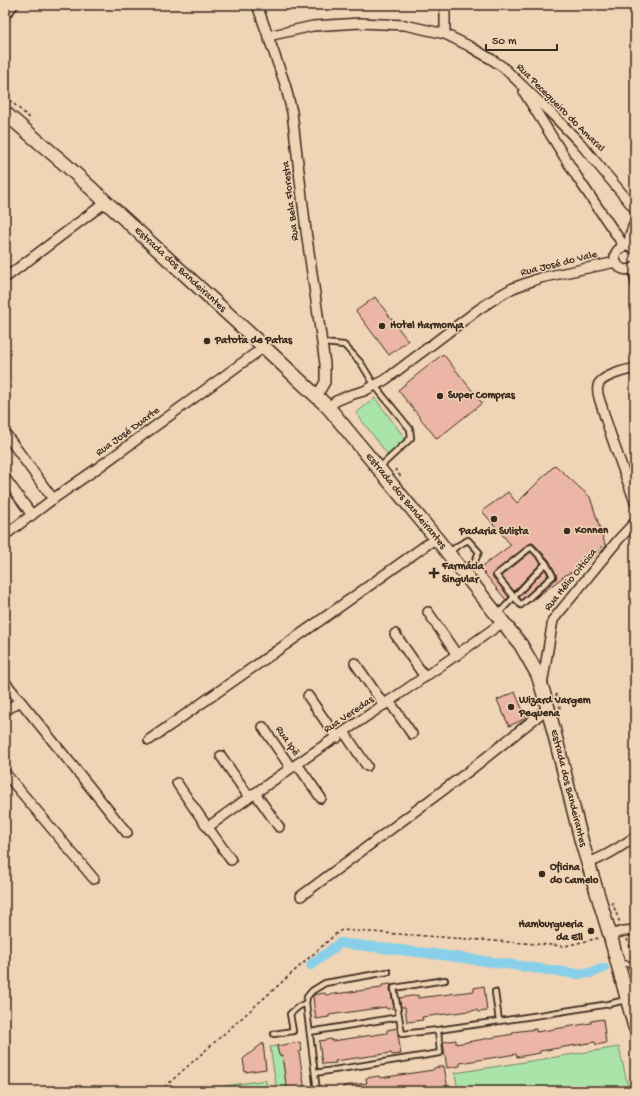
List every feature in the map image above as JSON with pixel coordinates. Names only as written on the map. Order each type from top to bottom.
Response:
[{"type":"main road","name":"Estrada dos Bandeirantes","points":[[5,113],[66,165],[317,396],[383,464],[436,538],[500,618],[526,654],[538,676],[548,688],[555,710],[582,843],[610,935],[635,1027]]},
{"type":"street","name":"Rua Bela Floresta","points":[[256,5],[285,84],[292,112],[307,238],[325,364],[325,382],[317,396]]},
{"type":"street","points":[[445,5],[445,34]]},
{"type":"street","name":"Rua Pecegueiro do Amaral","points":[[268,36],[313,26],[360,22],[405,25],[445,34],[469,46],[503,67],[580,143],[635,208]]},
{"type":"street","points":[[512,76],[539,115],[577,177],[629,247]]},
{"type":"street","points":[[5,278],[106,202]]},
{"type":"street","name":"Rua José do Vale","points":[[328,407],[336,401],[375,386],[385,380],[479,309],[513,288],[540,278],[616,262],[615,258],[620,248],[629,247],[630,235],[635,222]]},
{"type":"street","points":[[616,262],[624,270],[633,268]]},
{"type":"street","name":"Rua José Duarte","points":[[5,535],[264,347]]},
{"type":"street","points":[[635,369],[604,378],[600,381],[598,386],[598,393],[606,421],[635,502]]},
{"type":"street","points":[[5,433],[53,499]]},
{"type":"street","points":[[5,478],[32,515]]},
{"type":"street","name":"Rua Hélio Oiticica","points":[[548,688],[553,620],[619,539],[635,522]]},
{"type":"street","points":[[149,740],[436,538]]},
{"type":"street","points":[[428,612],[457,655]]},
{"type":"street","name":"Rua Veredas","points":[[208,827],[252,795],[457,655],[500,618]]},
{"type":"street","points":[[395,634],[425,677]]},
{"type":"street","points":[[355,663],[412,734]]},
{"type":"street","points":[[5,682],[127,833]]},
{"type":"street","points":[[308,696],[367,766]]},
{"type":"street","points":[[5,711],[20,701]]},
{"type":"street","points":[[301,896],[468,770],[555,710]]},
{"type":"street","name":"Rua Ipê","points":[[263,728],[321,798]]},
{"type":"street","points":[[221,756],[279,827]]},
{"type":"street","points":[[5,773],[94,879]]},
{"type":"street","points":[[177,783],[231,860]]},
{"type":"street","points":[[588,863],[617,849],[635,837]]},
{"type":"street","points":[[610,935],[635,930]]},
{"type":"lane","points":[[5,18],[16,5]]},
{"type":"lane","points":[[633,268],[635,288]]},
{"type":"lane","points":[[323,343],[344,345],[361,363],[375,386],[410,429],[411,438],[383,464]]},
{"type":"lane","points":[[449,553],[457,546],[468,540],[478,552],[473,566],[464,572]]},
{"type":"lane","points":[[530,547],[546,563],[553,576],[521,605],[496,576],[530,547]]},
{"type":"lane","points":[[500,618],[514,597],[546,563]]},
{"type":"lane","points":[[618,963],[635,963]]},
{"type":"lane","points":[[317,1091],[306,1003],[307,997],[325,983],[388,972]]},
{"type":"lane","points":[[445,980],[394,988],[402,1034],[438,1030],[609,1004],[628,999]]},
{"type":"lane","points":[[495,992],[499,1021]]},
{"type":"lane","points":[[274,1034],[293,1031],[290,1014],[298,1007],[306,1003]]},
{"type":"lane","points":[[310,1032],[399,1018]]},
{"type":"lane","points":[[315,1073],[440,1053],[438,1030]]},
{"type":"path","points":[[383,464],[402,477]]},
{"type":"path","points":[[548,688],[555,710]]},
{"type":"path","points":[[613,903],[635,963]]},
{"type":"green space","points":[[375,398],[407,441],[388,455],[356,413]]},
{"type":"green space","points":[[277,1046],[279,1055],[282,1055],[287,1091],[277,1091],[270,1047]]},
{"type":"green space","points":[[619,1047],[629,1091],[458,1091],[455,1073]]},
{"type":"green space","points":[[266,1080],[267,1091],[196,1091],[196,1090]]},
{"type":"building","name":"Hotel Harmonya","points":[[375,297],[408,341],[389,355],[356,311]]},
{"type":"building","name":"Super Compras","points":[[443,354],[482,403],[437,439],[398,390]]},
{"type":"building","name":"Konnen","points":[[555,465],[590,497],[605,544],[582,568],[567,574],[529,603],[556,579],[557,576],[549,560],[534,544],[529,544],[493,573],[493,577],[509,597],[506,600],[480,568],[511,545],[482,511],[508,492],[517,503]]},
{"type":"building","points":[[531,552],[541,563],[514,591],[501,576]]},
{"type":"building","points":[[545,569],[548,575],[521,600],[519,597]]},
{"type":"building","name":"Wizard Vargem Pequena","points":[[515,692],[526,718],[509,726],[497,700]]},
{"type":"building","points":[[391,984],[390,989],[394,1008],[387,1009],[386,1007],[329,1015],[329,1017],[316,1019],[313,995],[325,993],[326,995],[382,988],[382,985]]},
{"type":"building","points":[[484,986],[487,1011],[478,1012],[477,1010],[422,1017],[423,1020],[407,1022],[405,1007],[401,1007],[399,998],[418,995],[418,998],[474,991],[474,988]]},
{"type":"building","points":[[603,1019],[606,1043],[596,1045],[595,1042],[540,1051],[540,1053],[517,1057],[516,1054],[460,1063],[460,1066],[447,1068],[443,1042],[456,1040],[456,1044],[513,1034],[513,1032],[536,1029],[536,1032],[591,1023],[591,1021]]},
{"type":"building","points":[[397,1028],[401,1054],[392,1055],[391,1053],[335,1061],[336,1063],[322,1064],[319,1041],[331,1039],[332,1041],[387,1033],[387,1030]]},
{"type":"building","points":[[300,1042],[302,1051],[299,1052],[305,1091],[287,1091],[282,1055],[279,1055],[277,1046]]},
{"type":"building","points":[[263,1043],[266,1069],[245,1072],[243,1059]]},
{"type":"building","points":[[444,1066],[448,1090],[364,1091],[360,1086],[356,1091],[343,1091],[343,1086],[367,1083],[366,1078],[379,1076],[380,1078],[433,1070],[434,1068]]},
{"type":"waterway","points":[[311,965],[340,943],[442,955],[577,974],[590,973],[604,968]]},
{"type":"place","name":"Hotel Harmonya","points":[[382,326]]},
{"type":"place","name":"Patota de Patas","points":[[207,341]]},
{"type":"place","name":"Super Compras","points":[[440,396]]},
{"type":"place","name":"Padaria Sulista","points":[[494,519]]},
{"type":"place","name":"Konnen","points":[[567,531]]},
{"type":"place","name":"Farmácia Singular","points":[[434,573]]},
{"type":"place","name":"Wizard Vargem Pequena","points":[[511,707]]},
{"type":"place","name":"Oficina do Camelo","points":[[542,874]]},
{"type":"place","name":"Hamburgueria da Ell","points":[[591,931]]}]
